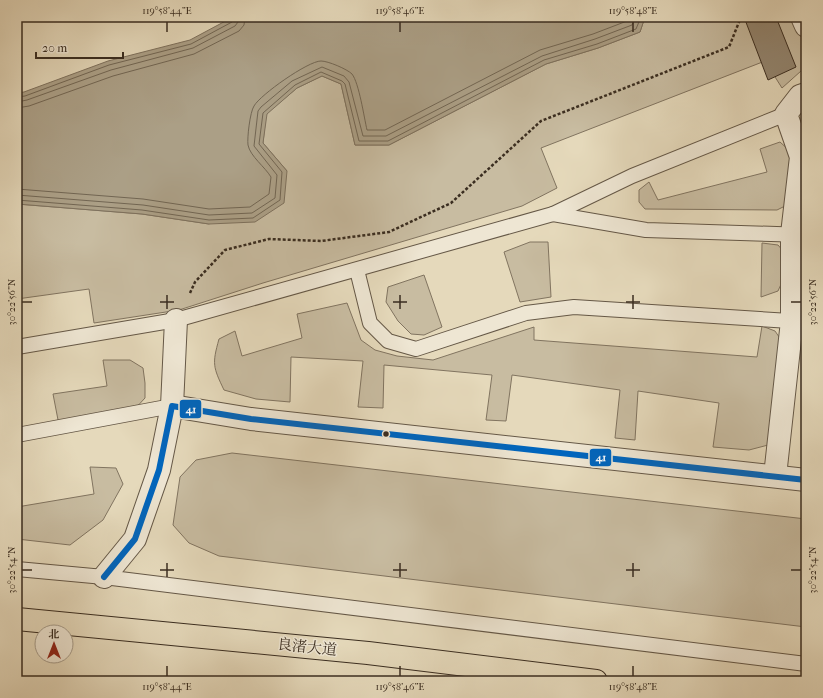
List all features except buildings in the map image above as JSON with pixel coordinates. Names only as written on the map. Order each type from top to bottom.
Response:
[{"type":"highway","name":"良渚大道","points":[[17,619],[368,653],[596,681]]},
{"type":"street","points":[[802,17],[806,26]]},
{"type":"street","points":[[775,476],[799,321],[799,234],[803,157],[786,114],[800,96],[806,94]]},
{"type":"street","points":[[104,577],[135,539],[159,470],[172,406],[176,320]]},
{"type":"street","points":[[172,406],[251,419],[806,480]]},
{"type":"lane","points":[[17,347],[176,320],[553,214],[632,176],[786,114]]},
{"type":"lane","points":[[553,214],[646,230],[799,234]]},
{"type":"lane","points":[[357,270],[370,323],[388,341],[416,349],[526,313],[574,307],[799,321]]},
{"type":"lane","points":[[17,435],[172,406]]},
{"type":"lane","points":[[17,569],[104,577],[806,664]]},
{"type":"path","points":[[176,320],[195,282],[225,250],[269,239],[321,241],[389,232],[451,203],[541,121],[729,47],[741,17]]},
{"type":"shaded area","points":[[645,17],[806,17],[806,69],[801,71],[782,88],[765,61],[541,148],[557,188],[522,206],[263,283],[179,310],[94,323],[89,289],[17,299],[17,204],[142,214],[209,224],[287,171],[263,143],[266,114],[297,88],[322,76],[341,84],[355,145],[389,145],[546,64],[598,48],[640,32]]},
{"type":"shaded area","points":[[780,142],[790,151],[787,205],[777,210],[645,209],[639,202],[639,190],[649,182],[658,200],[767,172],[760,149]]},
{"type":"shaded area","points":[[530,242],[548,242],[551,297],[520,302],[504,252]]},
{"type":"shaded area","points":[[762,243],[778,245],[784,252],[782,282],[778,291],[761,297]]},
{"type":"shaded area","points":[[424,275],[442,327],[424,335],[411,334],[398,321],[386,302],[388,287]]},
{"type":"shaded area","points":[[347,303],[361,340],[375,350],[397,356],[433,360],[534,327],[534,340],[757,357],[762,326],[775,331],[786,347],[772,444],[749,450],[713,447],[719,403],[638,391],[635,440],[615,438],[620,390],[512,375],[506,421],[486,420],[492,375],[384,365],[383,408],[358,407],[363,361],[291,357],[290,402],[256,399],[224,390],[215,365],[215,354],[219,339],[235,331],[242,356],[302,338],[297,314]]},
{"type":"shaded area","points":[[103,360],[130,360],[143,368],[145,398],[132,412],[59,425],[53,394],[107,386]]},
{"type":"shaded area","points":[[232,453],[806,519],[806,627],[219,556],[189,543],[173,525],[180,477],[196,460]]},
{"type":"shaded area","points":[[90,467],[116,468],[123,484],[103,520],[70,545],[17,539],[17,507],[94,494]]},
{"type":"water","points":[[233,17],[645,17],[640,32],[598,48],[546,64],[389,145],[355,145],[341,84],[322,76],[297,88],[267,114],[263,143],[287,171],[284,203],[255,222],[209,224],[142,214],[17,204],[17,93],[24,92],[108,61],[190,40]]},
{"type":"transit line","name":"41","points":[[104,577],[135,539],[159,470],[172,406],[251,419],[806,480]]}]
